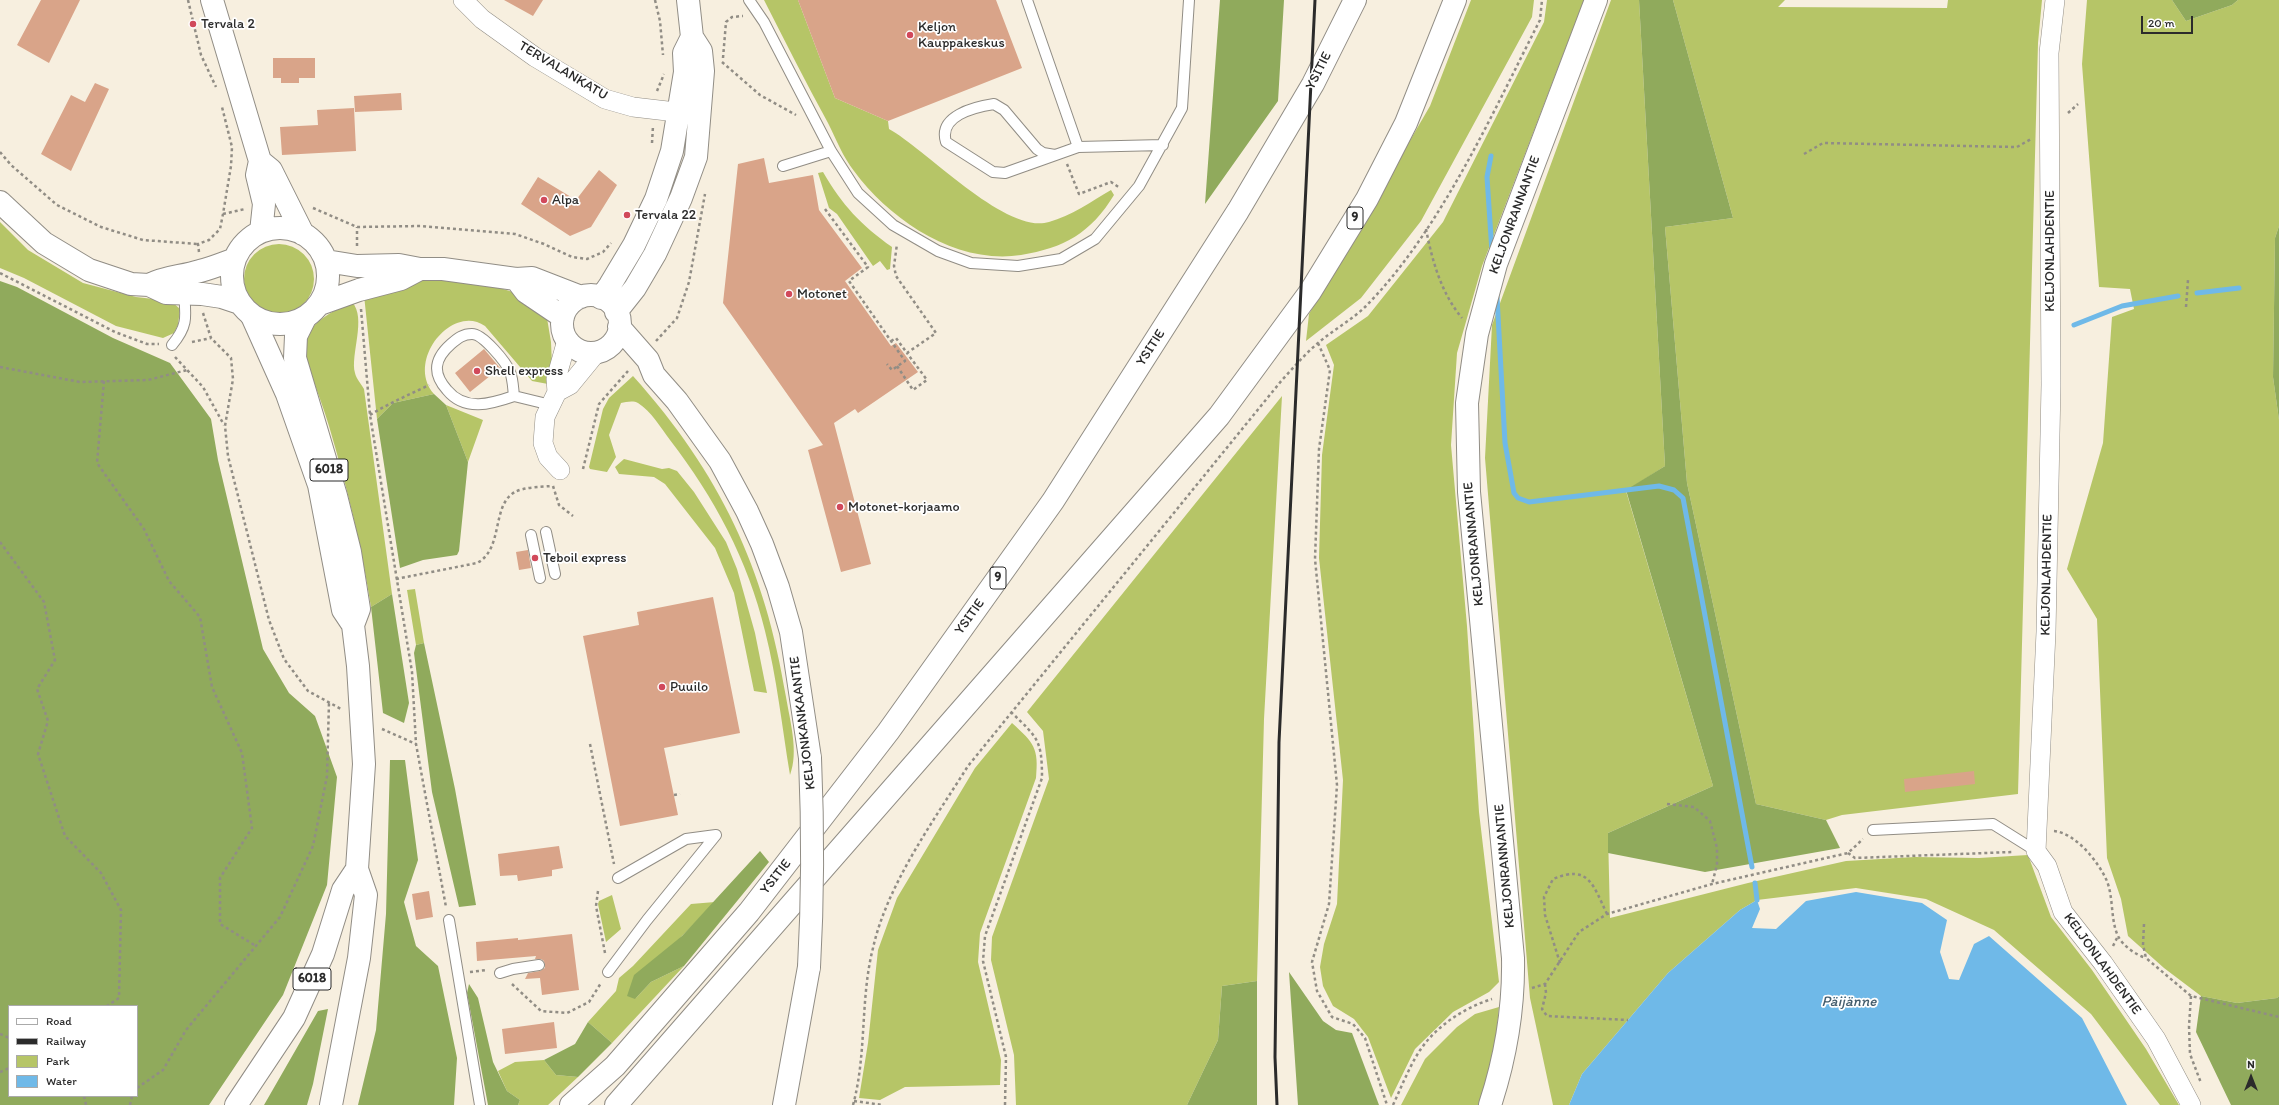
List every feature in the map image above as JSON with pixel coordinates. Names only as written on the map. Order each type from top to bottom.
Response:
[{"type":"main road","name":"6018","points":[[212,0],[260,161],[257,175],[264,204],[260,232],[245,243],[235,259],[232,281],[235,293],[246,310],[290,401],[319,486],[343,610],[353,625]]},
{"type":"main road","points":[[688,0],[692,37],[701,51],[703,71],[696,157],[681,198],[655,254],[618,320],[616,339],[601,351],[581,351],[566,340],[562,329],[563,317],[571,303],[591,297],[610,285],[634,245],[656,199],[672,152],[685,72],[684,53],[692,37]]},
{"type":"main road","name":"YSITIE","points":[[571,1105],[615,1066],[749,912],[888,732],[1053,501],[1238,211],[1313,84],[1355,0]]},
{"type":"main road","name":"9","points":[[616,1105],[1219,416],[1310,292],[1367,199],[1406,123],[1455,0]]},
{"type":"main road","name":"KELJONRANNANTIE","points":[[1490,1105],[1508,1042],[1514,993],[1509,904],[1469,492],[1468,403],[1477,334],[1496,264],[1596,0]]},
{"type":"main road","name":"6018","points":[[260,161],[271,170],[303,234],[318,246],[326,262],[328,284],[296,336],[295,358],[322,442],[350,552],[359,608],[353,625],[358,666],[364,764],[358,869],[366,894],[359,958],[331,1105]]},
{"type":"main road","points":[[0,202],[44,242],[89,270],[130,284],[149,285],[166,293],[222,297],[277,325],[288,324],[312,311],[359,290],[401,279],[420,269]]},
{"type":"main road","points":[[260,232],[282,228],[303,234]]},
{"type":"main road","points":[[149,285],[166,277],[180,277],[235,259]]},
{"type":"main road","points":[[326,262],[357,266],[399,265],[420,269],[450,270],[516,280],[532,278],[611,304],[618,320]]},
{"type":"main road","points":[[516,280],[526,292],[563,317]]},
{"type":"main road","name":"KELJONKANKAANTIE","points":[[618,320],[648,360],[654,375],[677,400],[720,461],[747,511],[762,544],[791,632],[810,758],[813,821],[809,967],[784,1105]]},
{"type":"main road","name":"KELJONKANKAANTIE","points":[[601,351],[623,356],[640,370],[654,375]]},
{"type":"main road","name":"6018","points":[[236,1105],[294,1018],[323,954],[343,890],[358,869]]},
{"type":"street","name":"TERVALANKATU","points":[[464,0],[482,19],[535,57],[605,98],[632,107],[700,115]]},
{"type":"street","name":"KELJONLAHDENTIE","points":[[2055,0],[2049,53],[2050,409],[2046,632],[2036,852],[2047,866],[2063,912],[2103,963],[2156,1039],[2191,1105]]},
{"type":"street","points":[[557,480],[543,443],[543,427],[554,398],[556,379],[566,340]]},
{"type":"street","points":[[554,398],[570,385],[601,351]]},
{"type":"lane","points":[[749,0],[764,22],[831,152],[858,193],[893,225],[915,240],[938,251],[971,263],[1018,266],[1061,258],[1095,239],[1138,186],[1163,145],[1182,108],[1189,0]]},
{"type":"lane","points":[[1027,0],[1078,147]]},
{"type":"lane","points":[[1055,155],[1043,153],[1037,149],[1004,110],[994,104],[984,106],[950,119],[945,127],[944,134],[946,142],[993,172],[1005,173],[1078,147],[1163,145]]},
{"type":"lane","points":[[783,166],[831,152]]},
{"type":"lane","points":[[172,345],[182,333],[193,294]]},
{"type":"lane","points":[[514,396],[510,371],[487,341],[474,334],[461,336],[441,353],[437,367],[438,380],[450,394],[465,404],[486,405],[514,396],[554,398]]},
{"type":"lane","points":[[546,532],[555,574]]},
{"type":"lane","points":[[531,535],[540,578]]},
{"type":"lane","points":[[1873,830],[1993,824],[2036,852]]},
{"type":"lane","points":[[608,972],[647,920],[716,835],[686,839],[618,878]]},
{"type":"lane","points":[[449,920],[480,1105]]},
{"type":"lane","points":[[500,973],[513,969],[539,965]]},
{"type":"path","points":[[188,0],[201,55],[218,91]]},
{"type":"path","points":[[655,0],[660,21],[663,57]]},
{"type":"path","points":[[853,1105],[864,1038],[873,948],[892,894],[926,833],[968,766],[1282,380],[1318,343],[1365,306],[1398,267],[1426,229],[1491,116],[1540,20],[1542,0]]},
{"type":"path","points":[[722,62],[760,95],[800,117]]},
{"type":"path","points":[[652,145],[656,93],[664,72]]},
{"type":"path","points":[[1804,154],[1823,143],[2017,147],[2049,129],[2078,104]]},
{"type":"path","points":[[0,152],[11,165],[57,205],[101,226],[143,240],[198,244],[209,240],[220,229],[230,173],[232,147],[221,105]]},
{"type":"path","points":[[307,205],[358,227],[421,226],[515,234],[544,244],[572,257],[587,259],[603,252],[612,241]]},
{"type":"path","points":[[825,208],[868,267],[848,281],[905,361],[892,370],[887,364]]},
{"type":"path","points":[[357,266],[358,227]]},
{"type":"path","points":[[1426,229],[1430,251],[1442,286],[1459,315],[1477,334]]},
{"type":"path","points":[[198,244],[202,271]]},
{"type":"path","points":[[897,244],[894,266],[896,276],[936,333],[907,352]]},
{"type":"path","points":[[0,273],[115,332],[147,344],[172,345],[211,338]]},
{"type":"path","points":[[2186,307],[2188,280]]},
{"type":"path","points":[[359,290],[370,415],[412,672],[416,744],[449,920]]},
{"type":"path","points":[[193,294],[203,315],[211,338],[231,358],[233,379],[224,426],[228,456],[269,620],[284,659],[308,691],[344,710]]},
{"type":"path","points":[[891,342],[896,338],[927,380],[913,390],[897,366]]},
{"type":"path","points":[[1318,343],[1330,370],[1319,449],[1315,559],[1337,785],[1329,904],[1312,962],[1317,990],[1332,1017],[1353,1024],[1364,1038],[1387,1105]]},
{"type":"path","points":[[172,345],[174,356],[203,387],[224,426]]},
{"type":"path","points":[[0,367],[80,382],[148,380],[187,370]]},
{"type":"path","points":[[583,469],[599,404],[628,371]]},
{"type":"path","points":[[370,415],[391,402],[408,396],[438,380]]},
{"type":"path","points":[[104,381],[97,463],[144,529],[169,581],[200,617],[212,687],[242,753],[252,828],[220,878],[220,924],[256,946]]},
{"type":"path","points":[[396,579],[477,563],[486,559],[492,545],[505,501],[515,492],[557,480],[559,505],[573,516]]},
{"type":"path","points":[[0,542],[44,602],[55,660],[37,688],[48,720],[38,754],[65,836],[100,873],[121,910],[119,998],[109,1005]]},
{"type":"path","points":[[138,1087],[163,1070],[186,1030],[280,917],[313,846],[327,776],[329,702]]},
{"type":"path","points":[[1005,1105],[1006,1057],[983,961],[985,936],[1042,778],[1042,757],[1036,736],[1011,712]]},
{"type":"path","points":[[382,729],[416,744]]},
{"type":"path","points":[[590,744],[612,854]]},
{"type":"path","points":[[674,795],[680,794]]},
{"type":"path","points":[[1667,804],[1694,807],[1710,822],[1717,848],[1717,865],[1712,884]]},
{"type":"path","points":[[2037,829],[2062,832],[2084,847],[2106,879],[2118,936],[2135,954],[2146,958],[2191,996],[2279,1017]]},
{"type":"path","points":[[1393,1105],[1418,1054],[1444,1024],[1474,1004],[1545,984],[1579,932],[1607,914],[1712,884],[1848,854],[1873,830]]},
{"type":"path","points":[[1848,854],[1855,858],[2036,852]]},
{"type":"path","points":[[1560,963],[1545,915],[1544,897],[1553,879],[1569,873],[1578,874],[1586,879],[1593,886],[1607,914]]},
{"type":"path","points":[[458,973],[485,970],[500,973],[541,1012],[567,1013],[589,1002],[608,972],[596,906],[598,891]]},
{"type":"path","points":[[2144,924],[2143,945],[2146,958]]},
{"type":"path","points":[[1545,984],[1546,993],[1542,1009],[1547,1016],[1628,1020]]},
{"type":"path","points":[[2191,996],[2189,1026],[2190,1054],[2204,1090]]},
{"type":"path","points":[[854,1101],[883,1105]]},
{"type":"green space","points":[[764,0],[798,0],[835,98],[888,121],[889,129],[989,204],[1011,216],[1031,223],[1049,222],[1073,212],[1111,190],[1114,195],[1096,219],[1086,229],[1063,243],[1036,252],[1021,255],[997,256],[973,253],[950,246],[927,236],[887,207],[869,189],[850,166]]},
{"type":"green space","points":[[1220,0],[1284,0],[1278,101],[1205,204]]},
{"type":"green space","points":[[1471,0],[1534,0],[1532,17],[1421,221],[1361,298],[1306,341],[1309,314],[1430,106]]},
{"type":"green space","points":[[1547,0],[1584,0],[1482,266],[1457,353],[1451,445],[1467,626],[1479,812],[1499,982],[1489,992],[1453,1012],[1415,1049],[1391,1098],[1368,1037],[1354,1019],[1333,1006],[1323,986],[1320,967],[1324,944],[1337,904],[1343,780],[1319,558],[1322,455],[1334,365],[1326,345],[1368,316],[1443,222],[1544,22]]},
{"type":"green space","points":[[1611,0],[1639,0],[1665,466],[1626,491],[1713,786],[1608,833],[1610,918],[1748,883],[1846,861],[1915,857],[1979,858],[2028,855],[2051,917],[2092,970],[2146,1049],[2179,1105],[2160,1105],[2091,1014],[1994,930],[1926,899],[1856,888],[1757,900],[1740,910],[1668,973],[1582,1074],[1569,1105],[1553,1105],[1530,998],[1485,458],[1492,325]]},
{"type":"green space","points":[[1639,0],[1673,0],[1733,218],[1665,227],[1687,483],[1756,804],[1826,820],[1840,848],[1705,872],[1608,853],[1608,833],[1713,786],[1626,490],[1665,466]]},
{"type":"green space","points":[[1673,0],[1785,0],[1778,7],[1947,8],[1948,0],[2042,0],[2038,43],[2018,794],[1842,815],[1826,820],[1756,804],[1687,483],[1665,227],[1733,218]]},
{"type":"green space","points":[[2087,0],[2172,0],[2186,21],[2232,5],[2238,0],[2279,0],[2279,226],[2275,238],[2273,377],[2279,420],[2279,996],[2277,998],[2237,1003],[2201,996],[2164,968],[2128,936],[2121,899],[2107,858],[2097,619],[2067,569],[2103,443],[2112,317],[2134,309],[2130,289],[2099,287],[2082,64]]},
{"type":"green space","points":[[2172,0],[2238,0],[2232,5],[2186,21]]},
{"type":"green space","points":[[823,172],[837,195],[853,214],[871,231],[892,247],[890,269],[887,270],[880,261],[873,266],[837,214],[829,208],[818,173]]},
{"type":"green space","points":[[0,222],[28,250],[83,283],[136,297],[171,301],[180,309],[178,325],[174,333],[163,338],[116,326],[24,278],[0,268]]},
{"type":"green space","points":[[2279,226],[2279,420],[2273,377],[2275,238]]},
{"type":"green space","points":[[279,244],[292,247],[304,254],[311,266],[314,279],[311,292],[304,304],[292,311],[279,314],[266,311],[254,304],[247,292],[244,279],[247,266],[254,254],[266,247]]},
{"type":"green space","points":[[427,280],[484,283],[519,294],[547,318],[551,342],[552,365],[548,384],[532,381],[485,326],[472,321],[459,322],[447,328],[429,351],[425,366],[427,380],[434,394],[393,403],[377,419],[364,295],[405,284]]},
{"type":"green space","points":[[0,281],[17,287],[113,338],[170,363],[211,419],[218,460],[263,649],[289,693],[315,716],[337,777],[327,885],[283,995],[209,1105],[0,1105]]},
{"type":"green space","points":[[352,302],[358,317],[354,365],[355,373],[364,389],[392,594],[371,607],[358,538],[342,471],[325,414],[303,354],[307,335],[312,328],[327,315]]},
{"type":"green space","points":[[633,376],[664,412],[691,449],[714,486],[734,524],[751,564],[765,606],[777,650],[790,716],[794,756],[790,775],[773,667],[758,605],[739,554],[728,530],[701,484],[656,420],[643,406],[634,402],[621,403],[609,435],[616,457],[607,472],[590,469],[589,467],[603,409],[609,398]]},
{"type":"green space","points":[[434,394],[446,405],[468,462],[459,551],[457,555],[423,560],[400,568],[377,419],[393,403]]},
{"type":"green space","points":[[1282,396],[1264,719],[1257,981],[1222,986],[1218,1040],[1187,1105],[1016,1105],[1014,1055],[991,960],[992,937],[1049,779],[1043,731],[1027,712]]},
{"type":"green space","points":[[446,405],[483,420],[468,462]]},
{"type":"green space","points":[[624,459],[662,469],[669,468],[677,471],[694,492],[726,542],[737,569],[755,633],[767,693],[754,691],[734,593],[715,548],[665,484],[654,477],[619,474],[615,467]]},
{"type":"green space","points":[[415,589],[424,643],[416,645],[407,590]]},
{"type":"green space","points":[[392,594],[409,703],[404,723],[383,713],[371,607]]},
{"type":"green space","points":[[424,643],[455,789],[476,905],[459,907],[432,792],[414,653],[416,645]]},
{"type":"green space","points":[[1012,723],[1030,741],[1036,753],[1037,768],[1036,778],[980,933],[978,962],[1001,1060],[1000,1085],[905,1087],[880,1100],[859,1098],[868,1043],[878,950],[897,898],[975,768]]},
{"type":"green space","points":[[390,760],[405,760],[418,860],[404,902],[416,946],[438,966],[457,1058],[454,1105],[358,1105],[376,1030],[386,914]]},
{"type":"green space","points":[[760,851],[769,862],[684,966],[651,982],[635,999],[627,996],[634,975],[682,936]]},
{"type":"green space","points":[[612,895],[621,929],[606,942],[598,904],[599,901]]},
{"type":"green space","points":[[715,902],[682,936],[635,999],[651,982],[684,966],[612,1043],[588,1022],[616,991],[619,978],[633,966],[691,904]]},
{"type":"green space","points":[[1289,972],[1323,1021],[1336,1030],[1352,1033],[1379,1105],[1298,1105]]},
{"type":"green space","points":[[1257,981],[1257,1105],[1187,1105],[1218,1040],[1222,986]]},
{"type":"green space","points":[[469,984],[478,998],[493,1062],[507,1091],[520,1100],[518,1105],[488,1105],[467,993]]},
{"type":"green space","points":[[2201,996],[2237,1003],[2277,998],[2279,996],[2279,1105],[2231,1105],[2196,1032]]},
{"type":"green space","points":[[1499,1007],[1495,1049],[1479,1105],[1401,1105],[1425,1059],[1457,1027],[1475,1014]]},
{"type":"green space","points":[[328,1009],[313,1084],[307,1105],[264,1105],[318,1011]]},
{"type":"green space","points":[[588,1022],[612,1043],[578,1077],[556,1075],[544,1060],[575,1044]]},
{"type":"green space","points":[[544,1060],[556,1075],[578,1077],[548,1105],[518,1105],[520,1100],[507,1091],[498,1071],[515,1062]]},
{"type":"water","name":"Päijänne","points":[[1856,892],[1922,903],[1947,920],[1940,952],[1949,979],[1959,980],[1974,944],[1989,936],[2082,1018],[2127,1105],[1569,1105],[1582,1074],[1668,973],[1740,910],[1757,900],[1760,909],[1752,928],[1776,929],[1806,901]]},
{"type":"building","points":[[41,0],[80,0],[49,63],[17,45]]},
{"type":"building","points":[[504,0],[543,0],[533,16]]},
{"type":"building","name":"Keljon Kauppakeskus","points":[[798,0],[996,0],[1022,68],[888,121],[835,98]]},
{"type":"building","points":[[273,58],[315,58],[315,78],[299,78],[299,83],[281,83],[281,78],[273,78]]},
{"type":"building","points":[[95,83],[109,89],[71,171],[41,154],[71,95],[85,102]]},
{"type":"building","points":[[401,93],[402,110],[355,112],[354,96]]},
{"type":"building","points":[[354,108],[356,151],[282,155],[280,127],[318,125],[317,110]]},
{"type":"building","name":"Motonet","points":[[764,158],[769,183],[813,175],[819,210],[862,268],[845,281],[891,346],[896,343],[918,372],[858,413],[855,409],[834,423],[871,564],[841,572],[808,450],[823,445],[723,303],[738,164]]},
{"type":"building","name":"Alpa","points":[[599,170],[617,185],[591,227],[570,236],[521,204],[538,177],[576,200]]},
{"type":"building","points":[[484,349],[500,368],[470,392],[455,373]]},
{"type":"building","points":[[528,550],[531,568],[519,570],[516,552]]},
{"type":"building","points":[[713,597],[740,733],[664,748],[678,815],[620,826],[583,636],[639,625],[637,612]]},
{"type":"building","points":[[1974,771],[1975,784],[1905,792],[1904,779]]},
{"type":"building","points":[[559,846],[563,868],[552,870],[552,876],[518,881],[517,875],[500,876],[498,854]]},
{"type":"building","points":[[429,891],[433,917],[416,920],[412,894]]},
{"type":"building","points":[[572,934],[579,990],[542,995],[540,978],[525,979],[528,973],[540,971],[545,968],[544,961],[541,959],[535,959],[536,956],[477,961],[476,942],[518,938],[518,940]]},
{"type":"building","points":[[554,1022],[557,1048],[505,1054],[502,1029]]},
{"type":"waterway","points":[[1491,156],[1487,177],[1492,252]]},
{"type":"waterway","points":[[2197,293],[2239,288]]},
{"type":"waterway","points":[[2074,325],[2122,306],[2178,296]]},
{"type":"waterway","points":[[1497,297],[1505,443],[1514,493],[1518,498],[1529,502],[1659,486],[1674,490],[1683,498],[1752,867]]},
{"type":"waterway","points":[[1755,883],[1757,900]]},
{"type":"railway","points":[[1277,1105],[1275,1057],[1279,742],[1315,0]]},
{"type":"place","name":"Tervala 2","points":[[193,24]]},
{"type":"place","name":"Keljon Kauppakeskus","points":[[910,35]]},
{"type":"place","name":"Alpa","points":[[544,200]]},
{"type":"place","name":"Tervala 22","points":[[627,215]]},
{"type":"place","name":"Motonet","points":[[789,294]]},
{"type":"place","name":"Shell express","points":[[477,371]]},
{"type":"place","name":"Motonet-korjaamo","points":[[840,507]]},
{"type":"place","name":"Teboil express","points":[[535,558]]},
{"type":"place","name":"Puuilo","points":[[662,687]]}]
